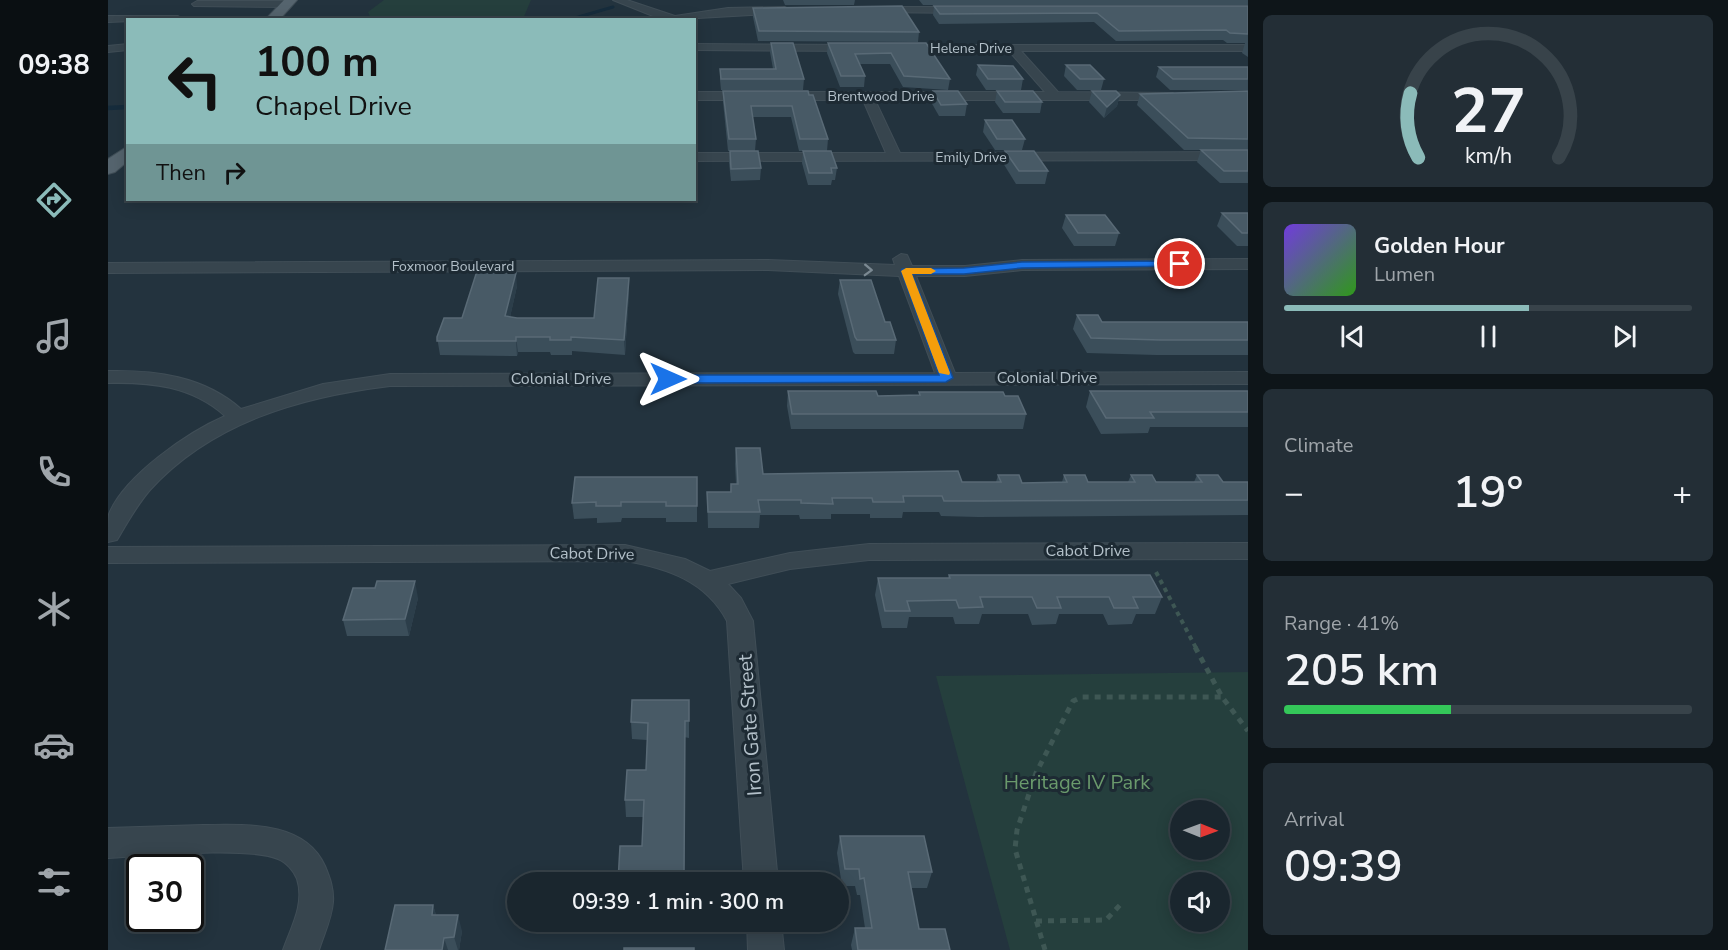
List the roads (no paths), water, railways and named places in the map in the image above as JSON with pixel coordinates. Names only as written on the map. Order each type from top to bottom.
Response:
[{"type":"main road","points":[[273,18],[289,2]]},
{"type":"street","points":[[618,0],[667,18]]},
{"type":"street","points":[[897,0],[903,10]]},
{"type":"street","points":[[178,18],[200,2],[289,2]]},
{"type":"street","points":[[677,18],[728,11],[793,10]]},
{"type":"street","points":[[859,10],[972,10]]},
{"type":"street","points":[[108,19],[126,19]]},
{"type":"street","points":[[108,49],[126,47]]},
{"type":"street","points":[[696,47],[865,48]]},
{"type":"street","name":"Helene Drive","points":[[887,48],[1248,48]]},
{"type":"street","points":[[1012,48],[1055,96]]},
{"type":"street","name":"Brentwood Drive","points":[[696,96],[1180,96]]},
{"type":"street","points":[[867,96],[895,157]]},
{"type":"street","name":"Emily Drive","points":[[696,157],[1248,156]]},
{"type":"street","name":"Foxmoor Boulevard","points":[[108,258],[138,267]]},
{"type":"street","points":[[903,264],[946,378]]},
{"type":"street","name":"Foxmoor Boulevard","points":[[108,268],[903,264],[964,271],[1022,265],[1248,264]]},
{"type":"street","points":[[108,377],[126,376],[177,382],[214,396],[238,417]]},
{"type":"street","name":"Colonial Drive","points":[[108,534],[131,499],[158,470],[196,440],[238,417],[314,391],[390,380],[1248,378]]},
{"type":"street","name":"Cabot Drive","points":[[108,555],[625,553],[671,562],[708,580],[790,561],[869,552],[1248,551]]},
{"type":"street","name":"Iron Gate Street","points":[[708,580],[735,608],[743,633],[760,872]]},
{"type":"street","points":[[108,843],[260,840],[289,848],[304,859],[313,875],[317,894],[315,911],[301,950]]},
{"type":"street","points":[[765,932],[766,950]]},
{"type":"waterway","points":[[575,18],[613,7]]},
{"type":"waterway","points":[[108,108],[126,107]]},
{"type":"park label","name":"Heritage IV Park","points":[[1077,782]]}]
